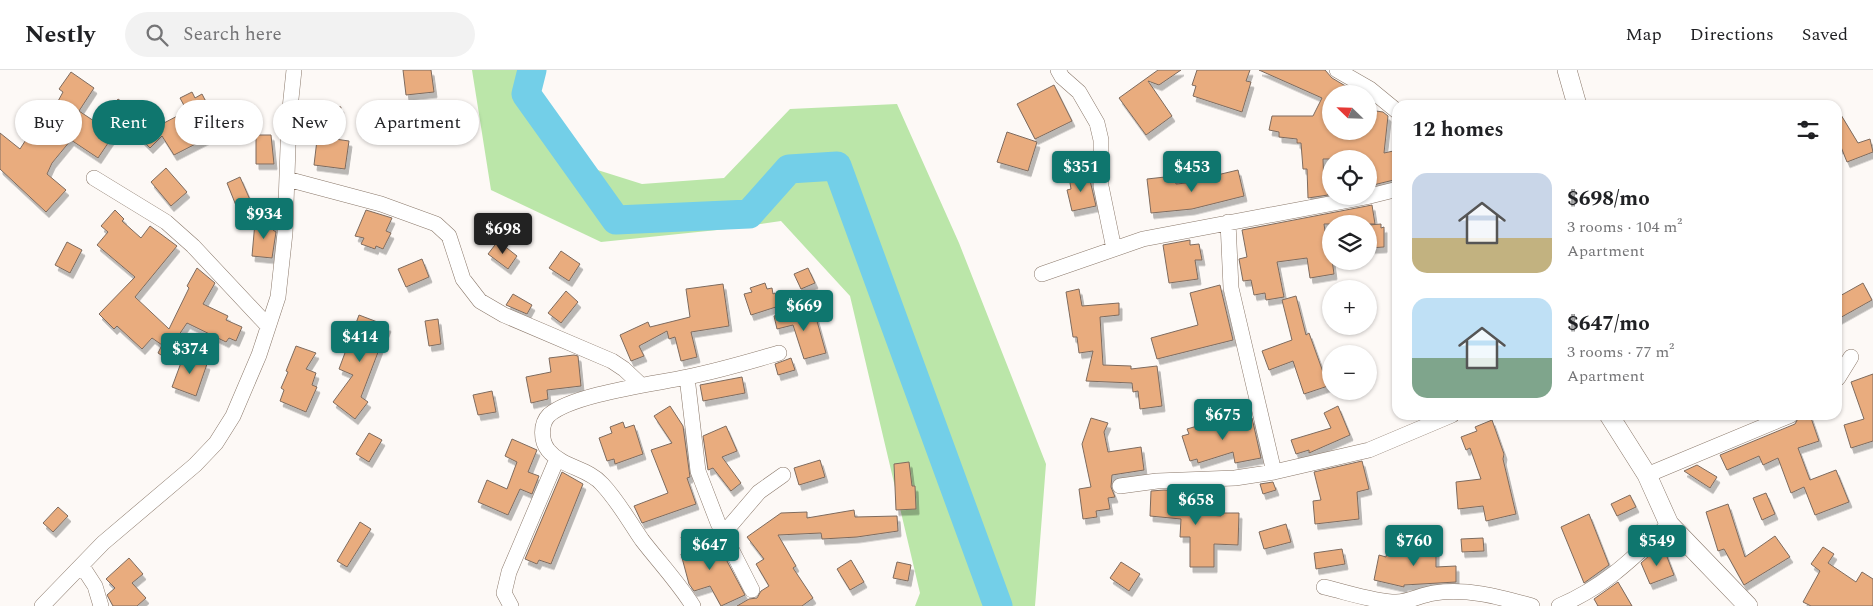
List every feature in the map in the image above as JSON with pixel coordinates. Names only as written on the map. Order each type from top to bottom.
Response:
[{"type":"street","points":[[42,606],[103,543],[195,465],[216,443],[233,416],[259,355],[278,297],[285,233],[289,118],[294,70]]},
{"type":"street","points":[[1058,70],[1062,77],[1079,92],[1098,123],[1101,140],[1102,186],[1114,249]]},
{"type":"street","points":[[1337,70],[1370,89],[1392,107]]},
{"type":"street","points":[[1567,70],[1576,100]]},
{"type":"street","points":[[94,178],[166,222],[193,246],[268,326]]},
{"type":"street","points":[[287,179],[381,204],[422,217],[436,224],[449,236],[463,279],[480,301],[511,318],[606,358],[624,369],[641,385]]},
{"type":"street","points":[[1042,274],[1144,239],[1228,222],[1340,203],[1392,190]]},
{"type":"street","points":[[1228,222],[1231,288],[1274,472]]},
{"type":"street","points":[[693,606],[679,583],[643,541],[602,483],[557,459],[547,449],[542,436],[543,426],[548,416],[567,405],[588,398],[641,385],[687,377],[779,353]]},
{"type":"street","points":[[1842,372],[1851,357]]},
{"type":"street","points":[[687,377],[698,471],[723,534],[752,590]]},
{"type":"street","points":[[1120,486],[1157,481],[1235,478],[1274,472],[1369,450],[1440,420]]},
{"type":"street","points":[[1612,420],[1647,475],[1669,524],[1743,605]]},
{"type":"street","points":[[1647,475],[1779,420]]},
{"type":"street","points":[[511,606],[504,593],[509,572],[557,459]]},
{"type":"street","points":[[723,534],[759,492],[783,475]]},
{"type":"street","points":[[1559,606],[1587,594],[1618,572],[1669,524]]},
{"type":"street","points":[[82,566],[95,586],[101,606]]},
{"type":"street","points":[[1324,588],[1394,602],[1411,601],[1432,594],[1460,591],[1490,594],[1532,606]]},
{"type":"green space","points":[[472,70],[525,70],[525,73],[588,167],[642,184],[724,178],[790,109],[897,104],[959,243],[1046,464],[1035,606],[915,606],[920,593],[850,296],[781,221],[727,229],[601,242],[491,190],[479,114],[479,100],[477,100]]},
{"type":"building","points":[[403,70],[431,70],[434,92],[406,95]]},
{"type":"building","points":[[1158,70],[1181,70],[1159,85],[1148,81],[1172,116],[1146,135],[1119,98]]},
{"type":"building","points":[[1197,70],[1250,70],[1246,81],[1251,82],[1242,112],[1193,96],[1196,86],[1192,85]]},
{"type":"building","points":[[1259,70],[1325,70],[1332,78],[1344,85],[1322,85],[1322,98]]},
{"type":"building","points":[[71,72],[94,88],[82,106],[82,100],[59,100],[63,92],[59,89]]},
{"type":"building","points":[[1054,85],[1072,121],[1035,139],[1017,104]]},
{"type":"building","points":[[192,92],[195,98],[202,94],[205,100],[181,100],[180,98]]},
{"type":"building","points":[[1322,98],[1322,140],[1378,140],[1378,111],[1388,116],[1384,153],[1392,151],[1392,180],[1377,184],[1377,150],[1322,150],[1322,196],[1308,198],[1307,169],[1303,169],[1301,143],[1297,143],[1297,139],[1279,137],[1279,132],[1269,130],[1272,116],[1313,116]]},
{"type":"building","points":[[82,113],[92,120],[92,145],[107,145],[98,158],[78,145],[82,145]]},
{"type":"building","points":[[175,117],[175,145],[194,145],[174,155],[165,141],[165,122]]},
{"type":"building","points":[[1842,117],[1858,143],[1870,139],[1873,152],[1847,162],[1842,150]]},
{"type":"building","points":[[1007,132],[1037,142],[1028,171],[997,162]]},
{"type":"building","points":[[0,133],[20,149],[23,145],[67,145],[52,163],[47,174],[66,190],[46,212],[0,169]]},
{"type":"building","points":[[263,135],[271,135],[274,164],[256,164],[256,145],[263,145]]},
{"type":"building","points":[[346,141],[349,141],[345,169],[314,165],[316,145],[346,145]]},
{"type":"building","points":[[166,168],[187,192],[171,206],[151,182]]},
{"type":"building","points":[[1238,170],[1244,196],[1192,209],[1151,213],[1147,179],[1174,176],[1176,184],[1218,180],[1217,175]]},
{"type":"building","points":[[1082,174],[1082,178],[1089,176],[1096,206],[1072,211],[1067,190],[1071,189],[1069,177]]},
{"type":"building","points":[[240,177],[251,202],[237,208],[227,183]]},
{"type":"building","points":[[1372,205],[1374,215],[1322,215],[1322,270],[1333,270],[1334,274],[1310,278],[1307,258],[1277,262],[1284,297],[1266,300],[1265,293],[1254,295],[1251,280],[1243,281],[1239,259],[1247,257],[1242,230]]},
{"type":"building","points":[[115,210],[124,219],[122,221],[141,238],[150,226],[177,246],[135,297],[169,329],[189,288],[187,286],[197,268],[215,283],[203,304],[228,316],[226,320],[242,327],[236,341],[229,338],[226,342],[187,323],[164,357],[158,353],[162,345],[152,338],[142,349],[117,326],[114,329],[99,314],[135,277],[97,245],[108,232],[101,226]]},
{"type":"building","points":[[366,210],[392,218],[386,231],[391,233],[383,249],[376,246],[375,249],[361,244],[364,238],[355,236]]},
{"type":"building","points":[[255,222],[274,223],[273,230],[276,232],[272,258],[252,256]]},
{"type":"building","points":[[1377,224],[1381,224],[1381,228],[1384,227],[1384,247],[1377,247]]},
{"type":"building","points":[[1190,240],[1190,245],[1199,244],[1202,260],[1195,260],[1198,279],[1169,283],[1163,245]]},
{"type":"building","points":[[498,241],[517,256],[508,269],[488,254]]},
{"type":"building","points":[[67,242],[82,250],[70,273],[55,265]]},
{"type":"building","points":[[561,251],[580,264],[569,281],[549,268]]},
{"type":"building","points":[[422,259],[429,277],[406,287],[398,269]]},
{"type":"building","points":[[808,268],[815,283],[801,289],[794,274]]},
{"type":"building","points":[[765,283],[767,289],[772,288],[779,306],[751,315],[744,294],[752,292],[750,288]]},
{"type":"building","points":[[1863,283],[1872,300],[1842,317],[1842,295]]},
{"type":"building","points":[[723,284],[729,326],[691,332],[697,357],[681,361],[675,337],[669,339],[667,331],[639,346],[644,356],[631,361],[620,335],[648,322],[650,327],[690,317],[686,289]]},
{"type":"building","points":[[1220,285],[1233,340],[1157,359],[1151,338],[1198,325],[1190,293]]},
{"type":"building","points":[[1079,289],[1082,306],[1119,303],[1119,315],[1100,317],[1103,365],[1131,366],[1131,369],[1157,366],[1162,406],[1140,409],[1138,391],[1133,392],[1132,383],[1086,381],[1093,351],[1079,353],[1077,337],[1073,337],[1066,292]]},
{"type":"building","points":[[566,291],[578,302],[561,323],[548,313]]},
{"type":"building","points":[[513,294],[532,305],[527,314],[506,305]]},
{"type":"building","points":[[1296,296],[1306,335],[1309,333],[1322,369],[1322,388],[1304,394],[1293,361],[1269,370],[1262,351],[1292,340],[1282,300]]},
{"type":"building","points":[[799,309],[801,317],[815,314],[826,353],[804,359],[793,325],[777,329],[774,316]]},
{"type":"building","points":[[359,315],[388,326],[361,397],[368,402],[355,419],[333,402],[353,375],[339,369]]},
{"type":"building","points":[[438,319],[441,344],[429,346],[425,321]]},
{"type":"building","points":[[296,346],[316,353],[306,369],[316,373],[312,385],[317,387],[306,412],[280,401],[284,390],[281,388]]},
{"type":"building","points":[[185,352],[197,356],[195,360],[207,364],[196,396],[172,387]]},
{"type":"building","points":[[578,356],[581,386],[547,390],[548,399],[531,403],[526,377],[551,372],[549,358]]},
{"type":"building","points":[[791,358],[795,370],[778,375],[775,364]]},
{"type":"building","points":[[1873,374],[1873,441],[1851,448],[1844,425],[1864,419],[1851,382]]},
{"type":"building","points":[[742,377],[745,393],[703,401],[700,385]]},
{"type":"building","points":[[492,391],[496,412],[478,415],[473,395]]},
{"type":"building","points":[[670,406],[683,426],[690,477],[687,478],[696,504],[642,523],[634,506],[668,493],[651,450],[672,443],[654,416]]},
{"type":"building","points":[[1338,406],[1350,435],[1309,453],[1309,450],[1296,454],[1291,440],[1331,428],[1324,413]]},
{"type":"building","points":[[1091,418],[1108,423],[1104,432],[1108,452],[1141,447],[1144,470],[1112,475],[1111,487],[1115,497],[1108,498],[1110,509],[1096,511],[1097,517],[1083,519],[1079,489],[1091,487],[1082,444]]},
{"type":"building","points":[[1252,418],[1261,458],[1235,463],[1233,452],[1198,463],[1197,459],[1190,461],[1182,436],[1189,434],[1187,429],[1235,419],[1236,423]]},
{"type":"building","points":[[1492,420],[1504,454],[1503,459],[1516,514],[1486,521],[1483,506],[1458,509],[1456,482],[1481,479],[1470,448],[1466,450],[1461,437],[1477,431],[1475,427]]},
{"type":"building","points":[[1797,420],[1812,420],[1819,441],[1798,448],[1810,480],[1836,470],[1849,502],[1815,515],[1804,487],[1791,493],[1778,458],[1763,465],[1759,456],[1727,470],[1720,455],[1795,424]]},
{"type":"building","points":[[623,422],[625,428],[634,425],[643,454],[615,464],[614,459],[607,461],[599,438],[612,433],[610,427]]},
{"type":"building","points":[[726,426],[737,451],[722,457],[741,483],[731,491],[713,468],[708,470],[703,436]]},
{"type":"building","points":[[369,433],[382,440],[369,462],[356,454]]},
{"type":"building","points":[[512,439],[537,450],[528,472],[539,476],[532,494],[520,489],[508,515],[478,502],[487,480],[507,489],[517,462],[505,456]]},
{"type":"building","points":[[820,460],[825,477],[799,485],[794,468]]},
{"type":"building","points":[[1362,461],[1369,489],[1357,492],[1359,519],[1315,524],[1313,501],[1321,500],[1314,472]]},
{"type":"building","points":[[909,462],[912,486],[915,486],[916,509],[896,510],[894,464]]},
{"type":"building","points":[[1697,465],[1717,477],[1710,488],[1684,471]]},
{"type":"building","points":[[562,472],[583,484],[551,564],[539,560],[537,564],[525,559]]},
{"type":"building","points":[[1273,482],[1276,490],[1263,494],[1260,484]]},
{"type":"building","points":[[1151,491],[1188,491],[1188,513],[1221,516],[1221,513],[1239,513],[1238,545],[1214,544],[1214,567],[1190,567],[1190,537],[1180,537],[1181,519],[1150,516]]},
{"type":"building","points":[[1766,493],[1775,514],[1762,520],[1753,498]]},
{"type":"building","points":[[1630,495],[1636,507],[1617,516],[1611,504]]},
{"type":"building","points":[[1728,504],[1745,557],[1775,536],[1790,557],[1744,585],[1724,549],[1718,551],[1706,512]]},
{"type":"building","points":[[58,507],[68,516],[53,532],[43,523]]},
{"type":"building","points":[[854,510],[855,517],[897,516],[898,531],[857,537],[822,539],[821,533],[778,535],[796,566],[793,568],[813,598],[802,606],[737,606],[749,599],[757,598],[761,591],[769,586],[756,564],[764,559],[747,537],[781,513],[807,512],[807,518]]},
{"type":"building","points":[[1589,514],[1609,565],[1584,583],[1561,527]]},
{"type":"building","points":[[360,522],[371,529],[347,567],[337,561]]},
{"type":"building","points":[[1286,524],[1291,542],[1264,549],[1259,532]]},
{"type":"building","points":[[695,533],[704,552],[719,546],[745,595],[721,606],[710,586],[694,591],[689,584],[681,554],[686,552],[681,537]]},
{"type":"building","points":[[1483,538],[1484,551],[1462,552],[1461,539]]},
{"type":"building","points":[[1415,540],[1436,540],[1436,567],[1456,566],[1456,582],[1404,585],[1404,587],[1374,580],[1379,555],[1386,557],[1387,551],[1415,558]]},
{"type":"building","points":[[1823,547],[1834,554],[1828,563],[1856,582],[1862,572],[1873,579],[1873,606],[1811,606],[1803,602],[1820,571],[1811,564]]},
{"type":"building","points":[[1342,549],[1345,564],[1316,569],[1314,553]]},
{"type":"building","points":[[1664,549],[1674,575],[1650,584],[1641,563],[1650,555]]},
{"type":"building","points":[[129,558],[143,574],[132,583],[146,598],[137,606],[113,606],[107,595],[115,588],[106,579]]},
{"type":"building","points":[[851,560],[864,582],[850,590],[837,569]]},
{"type":"building","points":[[897,562],[911,565],[908,581],[893,578]]},
{"type":"building","points":[[1121,562],[1140,574],[1129,591],[1110,578]]},
{"type":"building","points":[[1618,582],[1632,606],[1598,606],[1594,599]]},
{"type":"waterway","points":[[532,70],[526,94],[616,220],[749,214],[789,169],[837,166],[998,606]]}]
